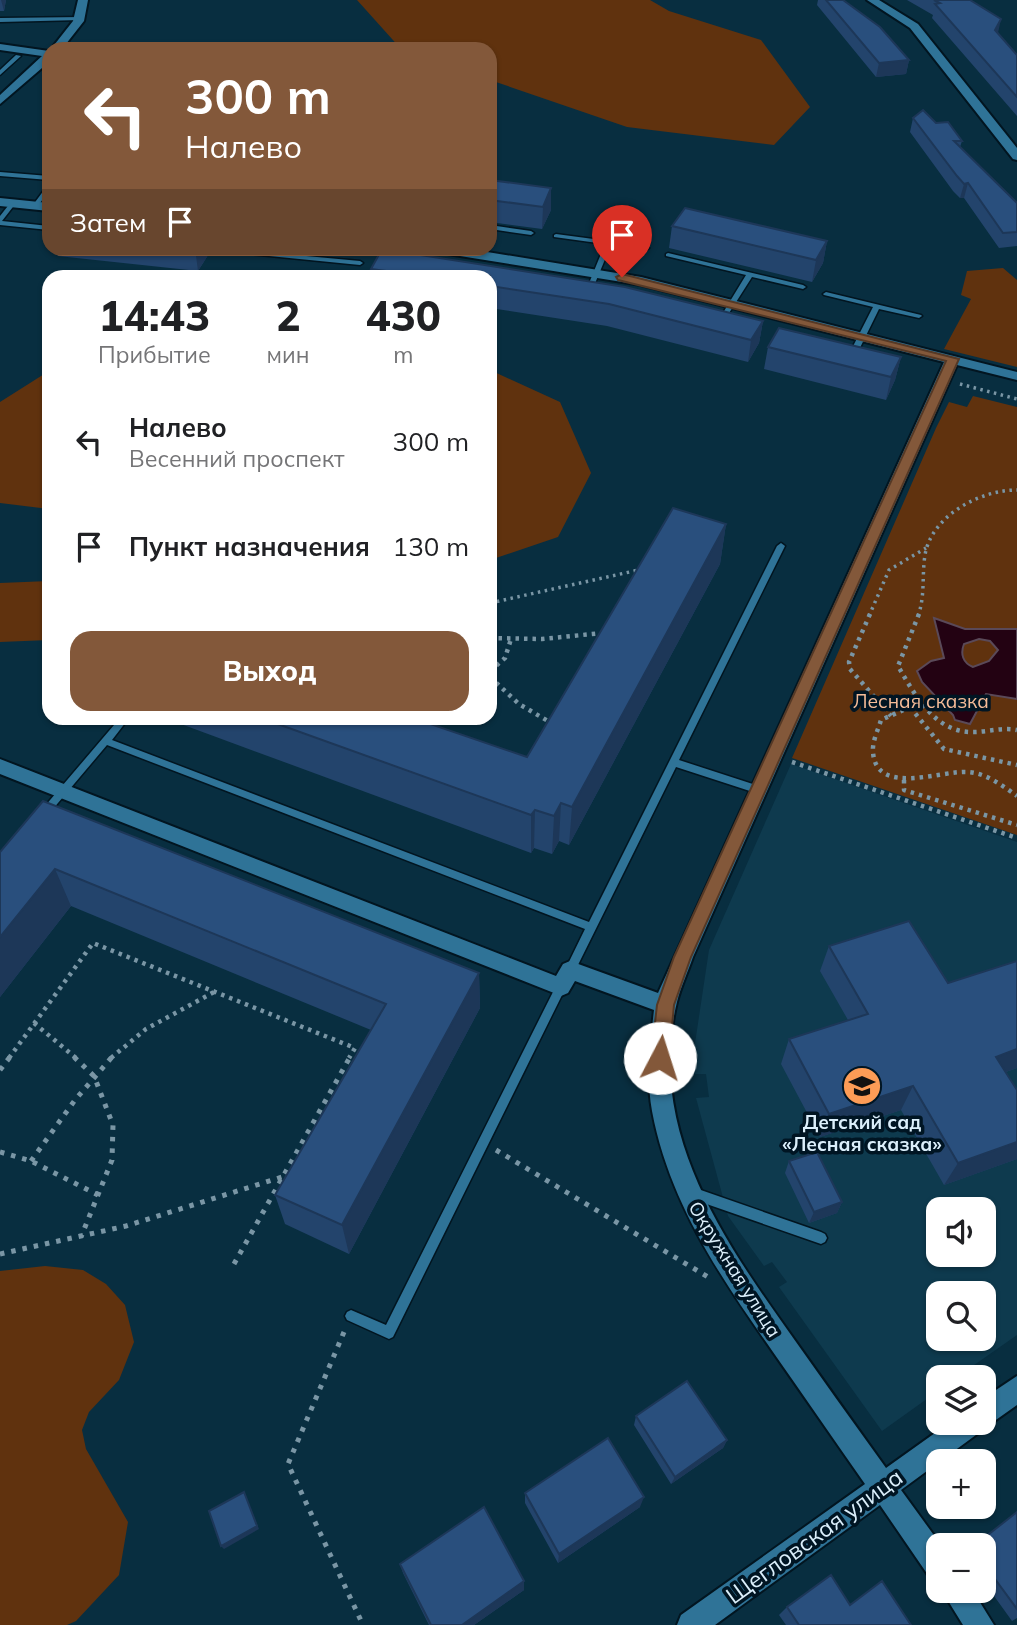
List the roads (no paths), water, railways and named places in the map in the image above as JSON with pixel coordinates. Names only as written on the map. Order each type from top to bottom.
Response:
[{"type":"street","points":[[63,42],[72,33],[80,18],[83,0]]},
{"type":"street","points":[[872,0],[914,26],[1017,156]]},
{"type":"street","points":[[0,47],[42,54]]},
{"type":"street","points":[[0,102],[42,62]]},
{"type":"street","points":[[6,203],[42,206]]},
{"type":"street","points":[[495,256],[650,283],[1017,376]]},
{"type":"street","name":"Окружная улица","points":[[926,1548],[736,1279],[698,1216],[674,1159],[664,1121],[659,1077],[665,1005],[683,957],[953,359]]},
{"type":"street","points":[[1,768],[566,978],[665,1005]]},
{"type":"street","points":[[996,1404],[1017,1389]]},
{"type":"street","name":"Щегловская улица","points":[[691,1625],[954,1435]]},
{"type":"street","points":[[964,1603],[980,1625]]},
{"type":"lane","points":[[0,20],[80,18]]},
{"type":"lane","points":[[0,73],[19,56]]},
{"type":"lane","points":[[0,174],[42,177]]},
{"type":"lane","points":[[35,206],[42,196]]},
{"type":"lane","points":[[6,203],[0,222],[42,227]]},
{"type":"lane","points":[[497,228],[531,233]]},
{"type":"lane","points":[[556,236],[646,248]]},
{"type":"lane","points":[[586,296],[608,244]]},
{"type":"lane","points":[[668,255],[803,287]]},
{"type":"lane","points":[[283,256],[360,263]]},
{"type":"lane","points":[[718,325],[750,274]]},
{"type":"lane","points":[[826,294],[919,316]]},
{"type":"lane","points":[[573,295],[598,298]]},
{"type":"lane","points":[[850,361],[877,306]]},
{"type":"lane","points":[[707,322],[731,328]]},
{"type":"lane","points":[[836,358],[863,365]]},
{"type":"lane","points":[[351,1315],[389,1334],[781,546]]},
{"type":"lane","points":[[36,823],[119,725]]},
{"type":"lane","points":[[105,741],[591,927]]},
{"type":"lane","points":[[673,762],[759,790]]},
{"type":"lane","points":[[687,1191],[821,1238]]},
{"type":"place","name":"Детский сад «Лесная сказка»","points":[[862,1086]]},
{"type":"park label","name":"Лесная сказка","points":[[921,701]]}]
